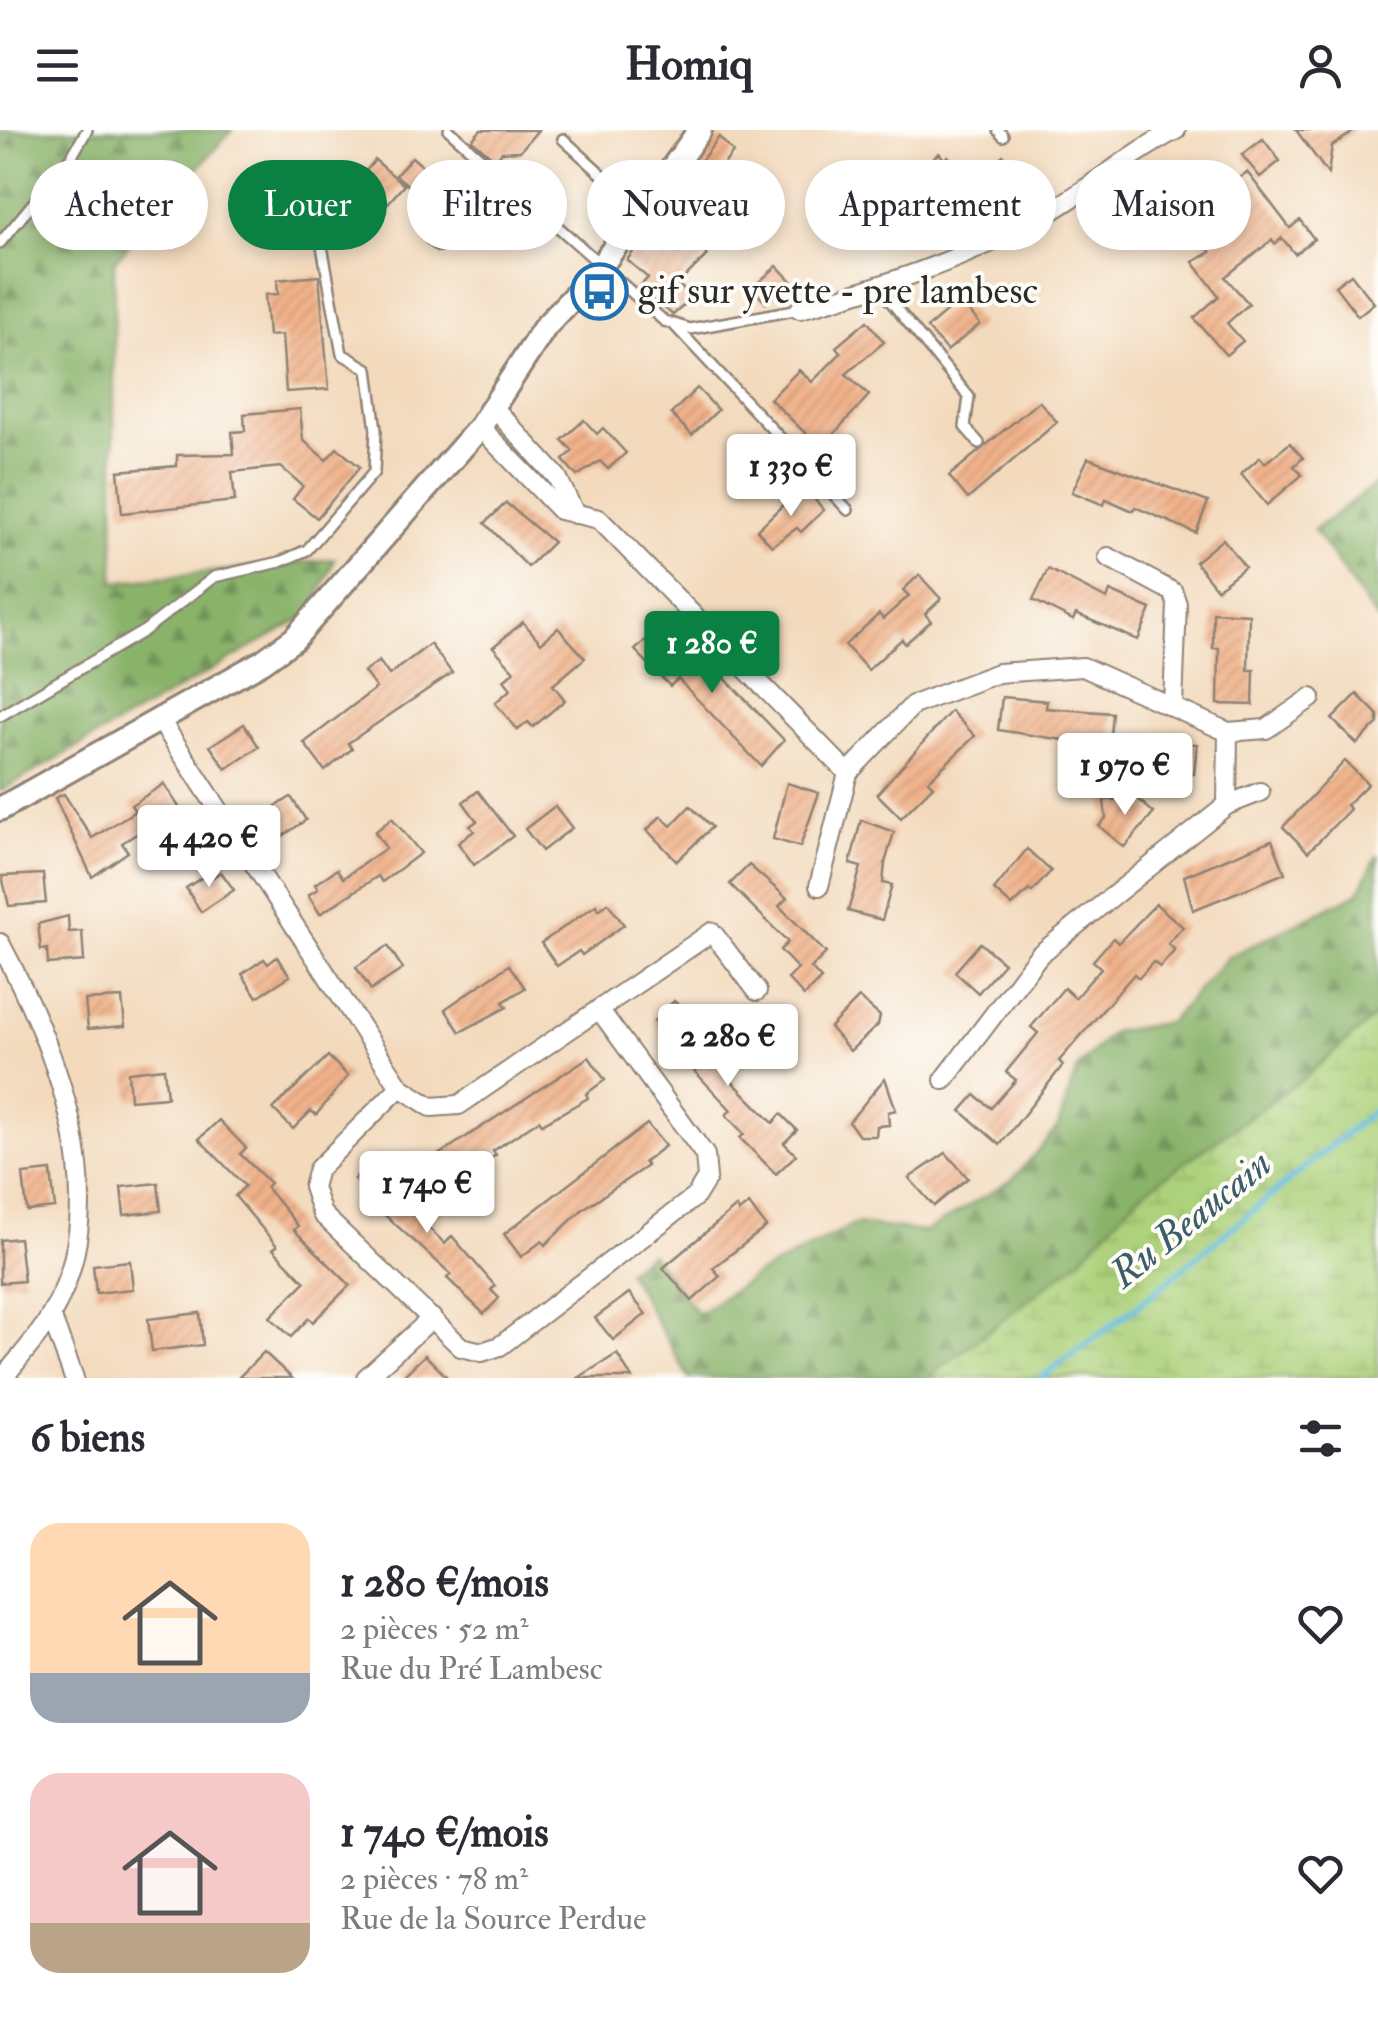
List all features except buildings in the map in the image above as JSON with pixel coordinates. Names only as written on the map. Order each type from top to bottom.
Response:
[{"type":"street","points":[[677,160],[700,130]]},
{"type":"street","points":[[800,310],[931,270],[1042,217],[1141,148],[1176,130]]},
{"type":"street","points":[[0,809],[160,720],[294,639],[487,417],[545,327],[612,250]]},
{"type":"street","points":[[487,417],[560,510],[599,519],[848,772]]},
{"type":"street","points":[[1108,557],[1173,592],[1178,604],[1173,705]]},
{"type":"street","points":[[819,886],[848,772],[914,705],[998,672],[1083,667],[1228,732],[1266,729],[1311,698]]},
{"type":"street","points":[[160,720],[400,1086],[431,1107],[460,1104],[712,932],[757,992]]},
{"type":"street","points":[[1226,805],[1228,732]]},
{"type":"street","points":[[944,1080],[1039,956],[1226,805],[1260,792]]},
{"type":"street","points":[[0,943],[64,1096],[81,1192],[78,1229],[51,1315],[3,1378]]},
{"type":"street","points":[[400,1086],[318,1169],[313,1187],[322,1214],[461,1348],[482,1352],[500,1346],[696,1196],[707,1178],[705,1155],[599,1009]]},
{"type":"street","points":[[51,1315],[74,1378]]},
{"type":"street","points":[[366,1378],[432,1318]]},
{"type":"lane","points":[[0,244],[72,156],[87,130]]},
{"type":"lane","points":[[449,130],[675,326],[848,510]]},
{"type":"lane","points":[[562,139],[587,161]]},
{"type":"lane","points":[[0,716],[144,632],[214,577],[280,562],[306,550],[374,472],[376,430],[368,369],[342,354],[323,250]]},
{"type":"lane","points":[[879,287],[969,397],[965,427],[979,443]]},
{"type":"lane","points":[[675,326],[690,329],[800,310]]},
{"type":"green space","points":[[0,130],[232,130],[205,160],[30,160],[30,250],[125,250],[114,262],[114,582],[335,559],[310,614],[0,791]]},
{"type":"green space","points":[[1378,482],[1378,621],[1314,530]]},
{"type":"green space","points":[[1378,854],[1378,1014],[1303,1079],[1139,1195],[1077,1263],[928,1378],[689,1378],[627,1271],[650,1253],[698,1314],[756,1275],[856,1224],[925,1232],[1012,1180],[1058,1127],[1077,1069],[1112,1032],[1169,1022],[1228,957],[1358,893]]},
{"type":"green space","points":[[1378,1014],[1378,1378],[928,1378],[1077,1262],[1139,1195],[1303,1079]]},
{"type":"waterway","name":"Ru Beaucain","points":[[1041,1378],[1140,1304],[1378,1107]]},
{"type":"place","name":"gif sur yvette - pre lambesc","points":[[599,291]]}]
